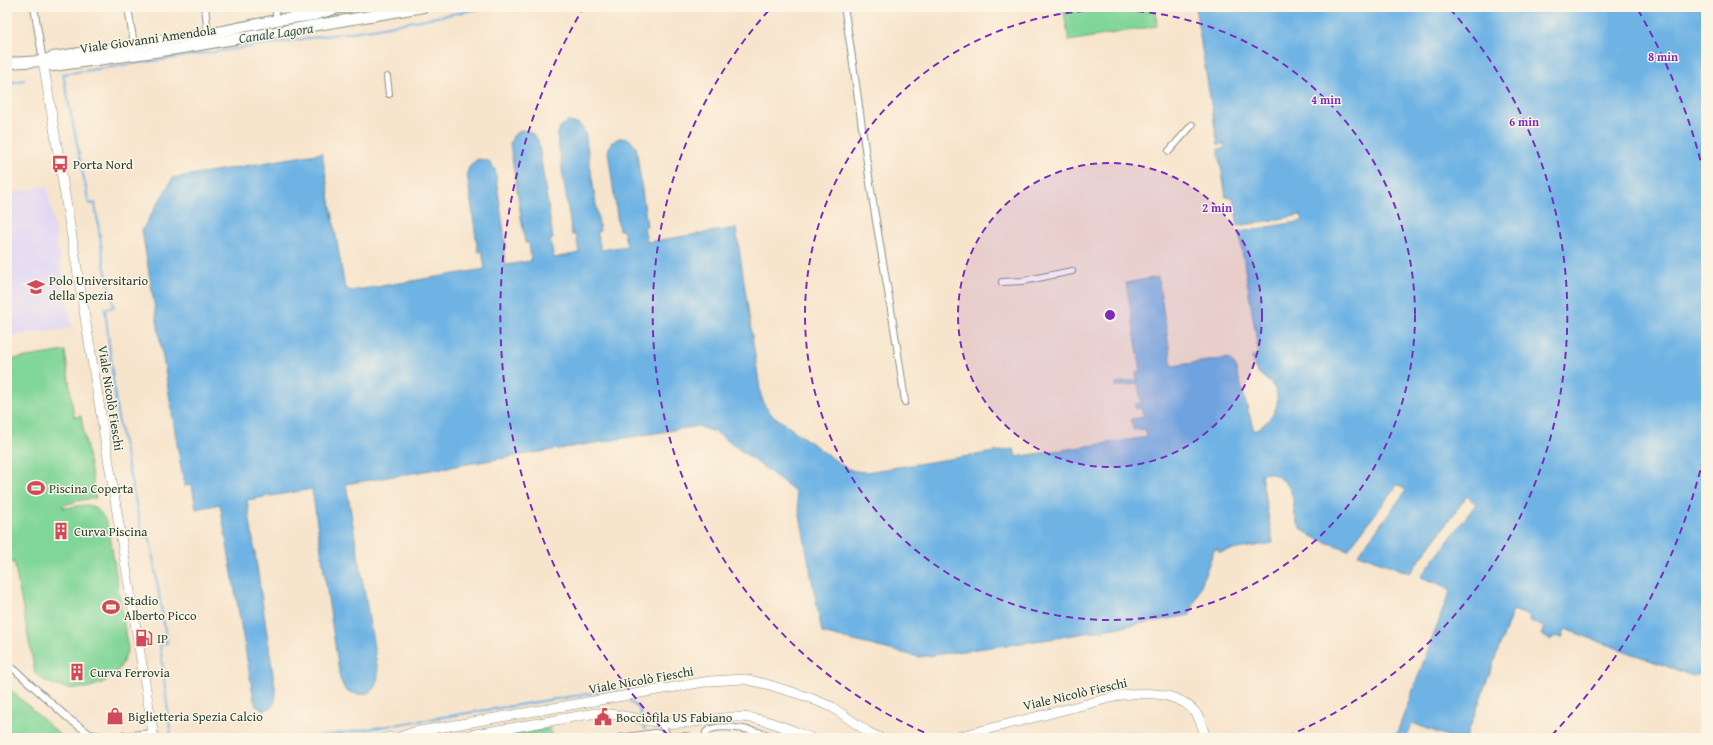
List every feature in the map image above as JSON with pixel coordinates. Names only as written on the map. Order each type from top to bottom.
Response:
[{"type":"main road","name":"Viale Giovanni Amendola","points":[[43,62],[53,57],[208,34],[277,20],[314,15],[338,8],[349,7]]},
{"type":"main road","name":"Viale Giovanni Amendola","points":[[7,63],[43,62],[54,66],[176,49],[422,7]]},
{"type":"main road","name":"Viale Nicolò Fieschi","points":[[43,62],[154,735]]},
{"type":"main road","name":"Viale Nicolò Fieschi","points":[[396,738],[414,732],[726,679],[744,679],[766,684],[820,702],[880,738]]},
{"type":"main road","name":"Viale Nicolò Fieschi","points":[[953,738],[1122,695],[1138,693],[1170,697],[1183,702],[1196,713],[1206,738]]},
{"type":"main road","points":[[453,738],[596,713],[612,713],[661,723],[697,722],[717,718],[740,717],[762,720],[811,738]]},
{"type":"main road","points":[[385,738],[393,738]]},
{"type":"street","points":[[34,7],[43,62]]},
{"type":"street","points":[[128,7],[134,45]]},
{"type":"street","points":[[205,7],[208,34]]},
{"type":"street","points":[[275,7],[277,20]]},
{"type":"street","points":[[844,7],[872,197],[890,294],[905,402]]},
{"type":"street","points":[[338,8],[349,20]]},
{"type":"street","points":[[387,77],[389,94]]},
{"type":"street","points":[[1169,151],[1192,125]]},
{"type":"street","points":[[1002,282],[1023,281],[1072,272]]},
{"type":"street","points":[[7,665],[15,670],[69,719],[90,734],[108,737],[154,735]]},
{"type":"street","points":[[661,723],[668,737],[687,736],[691,738]]},
{"type":"street","points":[[706,738],[706,732],[709,729],[729,728],[758,730],[777,738]]},
{"type":"street","points":[[623,738],[655,733],[659,734],[662,738]]},
{"type":"shaded area","name":"Polo Universitario della Spezia","points":[[47,186],[72,328],[7,336],[7,194]]},
{"type":"green space","points":[[1063,7],[1155,7],[1157,26],[1069,41]]},
{"type":"green space","points":[[65,351],[74,417],[81,416],[96,498],[63,505],[63,508],[83,505],[91,506],[98,510],[106,522],[109,530],[128,649],[119,669],[111,677],[90,687],[78,689],[55,685],[44,680],[35,673],[14,562],[8,564],[10,572],[7,573],[8,360]]},
{"type":"green space","points":[[7,686],[63,738],[7,738]]},
{"type":"green space","points":[[550,728],[552,738],[482,738]]},
{"type":"water","points":[[1195,7],[1706,7],[1706,672],[1693,676],[1565,629],[1562,638],[1555,636],[1551,640],[1541,635],[1544,627],[1529,621],[1530,616],[1513,610],[1466,738],[1452,738],[1412,723],[1407,738],[1395,738],[1450,591],[1447,587],[1421,577],[1476,504],[1467,496],[1410,573],[1358,554],[1406,491],[1398,484],[1348,550],[1318,539],[1303,530],[1296,519],[1292,493],[1286,483],[1277,476],[1267,473],[1261,474],[1273,543],[1219,552],[1218,549],[1214,550],[1190,615],[1050,639],[919,657],[822,633],[796,494],[789,486],[717,433],[698,426],[346,484],[378,671],[378,678],[373,688],[370,692],[362,694],[345,690],[340,679],[312,489],[247,500],[276,694],[275,701],[271,708],[264,710],[256,706],[220,504],[196,509],[192,485],[184,486],[142,230],[173,178],[322,153],[344,283],[346,288],[351,291],[485,269],[482,251],[478,252],[467,173],[470,165],[478,159],[488,161],[495,169],[506,248],[503,248],[506,265],[531,261],[529,243],[525,243],[510,144],[513,136],[521,130],[531,132],[538,140],[553,239],[550,240],[554,258],[579,253],[576,235],[572,235],[557,136],[560,127],[568,122],[579,124],[585,132],[600,231],[597,232],[601,250],[627,246],[623,230],[619,230],[608,151],[611,143],[619,138],[629,139],[636,147],[647,226],[644,227],[647,242],[736,228],[761,396],[765,406],[771,414],[843,466],[854,471],[866,472],[1014,449],[1016,457],[1147,437],[1145,429],[1133,430],[1131,419],[1143,417],[1141,408],[1136,409],[1135,404],[1141,403],[1138,384],[1116,387],[1116,383],[1137,380],[1136,372],[1141,371],[1126,283],[1158,277],[1172,366],[1228,358],[1235,365],[1254,431],[1260,428],[1270,418],[1274,412],[1277,400],[1273,386],[1256,370],[1254,366],[1252,357],[1259,355],[1239,232],[1303,221],[1301,215],[1238,226],[1233,197],[1226,197],[1218,149],[1225,148],[1225,144],[1218,145]]},
{"type":"waterway","points":[[171,738],[160,644],[167,643],[150,538],[143,538],[117,413],[105,309],[114,307],[104,264],[95,203],[89,204],[63,74],[372,29],[490,7]]},
{"type":"waterway","name":"Canale Lagora","points":[[7,83],[25,80]]},
{"type":"waterway","points":[[312,738],[618,689]]},
{"type":"waterway","points":[[630,701],[639,709],[641,716]]},
{"type":"waterway","points":[[642,722],[645,729]]},
{"type":"place","name":"Porta Nord","points":[[60,164]]},
{"type":"place","name":"Polo Universitario della Spezia","points":[[36,287]]},
{"type":"place","name":"Piscina Coperta","points":[[36,488]]},
{"type":"place","name":"Curva Piscina","points":[[61,531]]},
{"type":"place","name":"Stadio Alberto Picco","points":[[111,607]]},
{"type":"place","name":"IP","points":[[144,638]]},
{"type":"place","name":"Curva Ferrovia","points":[[77,672]]},
{"type":"place","name":"Biglietteria Spezia Calcio","points":[[115,716]]},
{"type":"place","name":"Bocciofila US Fabiano","points":[[603,717]]}]
